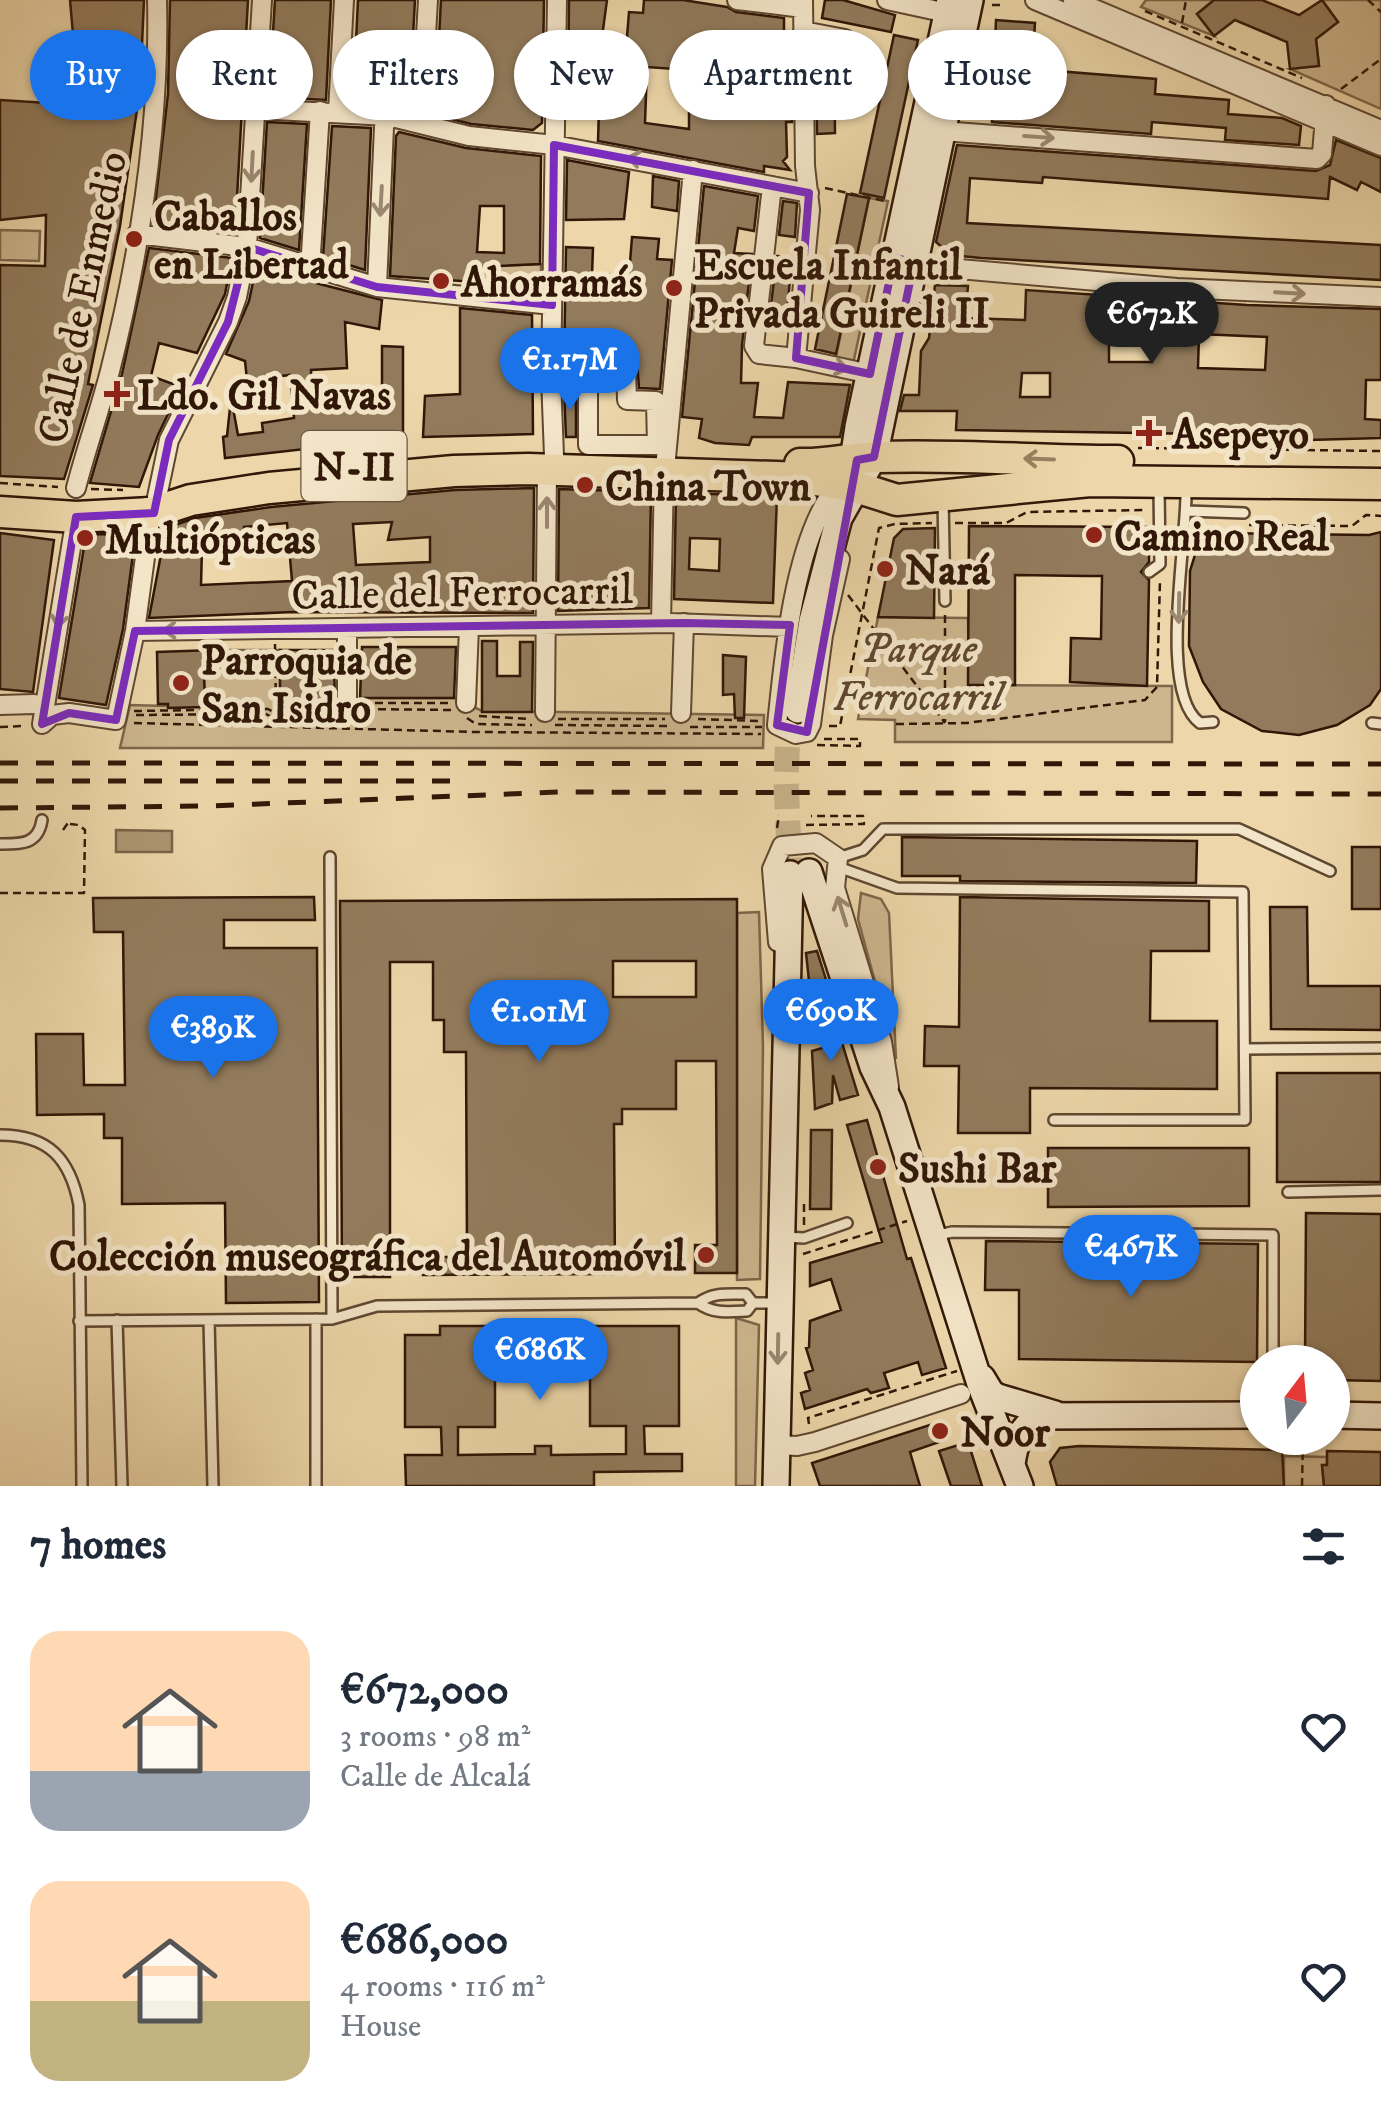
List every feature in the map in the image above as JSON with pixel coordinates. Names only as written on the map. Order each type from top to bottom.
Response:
[{"type":"main road","name":"N-II","points":[[845,484],[975,457],[1381,463]]},
{"type":"main road","name":"N-II","points":[[975,457],[934,466],[929,478],[934,488],[980,493],[1072,482],[1173,496],[1381,484]]},
{"type":"main road","name":"N-II","points":[[0,512],[76,503],[154,505],[364,478],[550,463],[665,465],[845,484],[943,510],[980,493]]},
{"type":"main road","name":"N-II","points":[[0,495],[154,505]]},
{"type":"street","name":"Calle de Enmedio","points":[[39,726],[76,503],[110,370],[137,234],[158,51],[157,0]]},
{"type":"street","points":[[260,30],[262,0]]},
{"type":"street","points":[[310,269],[344,0]]},
{"type":"street","points":[[421,124],[428,0]]},
{"type":"street","points":[[544,721],[557,0]]},
{"type":"street","points":[[737,0],[803,4],[803,30]]},
{"type":"street","points":[[845,484],[814,521],[790,627],[778,725],[796,734],[808,732],[811,724],[845,484],[904,260],[949,6],[887,0]]},
{"type":"street","points":[[794,710],[870,374],[942,131],[970,0]]},
{"type":"street","points":[[1034,0],[1325,113],[1381,130]]},
{"type":"street","points":[[1073,0],[1301,94],[1381,146]]},
{"type":"street","points":[[313,111],[333,112]]},
{"type":"street","points":[[942,131],[1317,158],[1322,154],[1325,113]]},
{"type":"street","points":[[39,726],[52,715],[117,716],[135,631],[154,505],[170,440],[237,297],[248,247],[255,120]]},
{"type":"street","points":[[377,287],[387,120]]},
{"type":"street","points":[[404,120],[470,136],[554,145],[772,186],[814,190]]},
{"type":"street","points":[[796,358],[814,190],[804,166],[804,120]]},
{"type":"street","points":[[772,186],[804,166]]},
{"type":"street","points":[[660,623],[665,465],[693,170]]},
{"type":"street","points":[[772,186],[754,346],[759,354],[870,374]]},
{"type":"street","points":[[137,234],[248,247],[377,287],[552,306]]},
{"type":"street","points":[[904,260],[936,267],[1177,288],[1381,298]]},
{"type":"street","points":[[588,368],[626,368],[627,400],[656,401],[657,446],[588,445],[588,377],[588,368]]},
{"type":"street","points":[[550,377],[588,377]]},
{"type":"street","name":"Calle del Ferrocarril","points":[[135,631],[660,623],[790,627]]},
{"type":"street","points":[[684,623],[686,717]]},
{"type":"street","points":[[462,708],[469,626]]},
{"type":"street","points":[[347,628],[351,709]]},
{"type":"street","points":[[0,705],[34,704]]},
{"type":"street","points":[[783,1147],[776,1077],[778,938],[772,869],[782,846],[816,843],[837,862],[835,888],[882,1042],[892,1107]]},
{"type":"street","points":[[776,1486],[766,1303],[781,1237],[800,873],[873,1067],[892,1107],[934,1236],[968,1365],[1016,1475]]},
{"type":"street","points":[[968,1365],[991,1393],[1043,1411]]},
{"type":"street","points":[[776,1445],[815,1442],[962,1394]]},
{"type":"street","points":[[1016,1475],[1019,1435],[1043,1411]]},
{"type":"street","points":[[998,1433],[1013,1413],[1240,1415]]},
{"type":"street","points":[[1350,1415],[1381,1416]]},
{"type":"lane","points":[[1173,496],[1244,513]]},
{"type":"lane","points":[[1149,572],[1160,564],[1173,496]]},
{"type":"lane","points":[[1173,496],[1179,587],[1179,679],[1192,717],[1200,724],[1213,722]]},
{"type":"lane","points":[[943,510],[945,601]]},
{"type":"lane","points":[[0,844],[30,841],[40,830],[42,820]]},
{"type":"lane","points":[[837,862],[863,850],[883,830],[1239,829],[1330,870]]},
{"type":"lane","points":[[330,857],[332,1319]]},
{"type":"lane","points":[[837,862],[897,888],[1243,892],[1245,1120],[1054,1120]]},
{"type":"lane","points":[[1246,1050],[1381,1048]]},
{"type":"lane","points":[[0,1135],[18,1135],[42,1144],[62,1158],[74,1180],[79,1205],[82,1486]]},
{"type":"lane","points":[[1288,1192],[1381,1190]]},
{"type":"lane","points":[[781,1237],[804,1238],[847,1223]]},
{"type":"lane","points":[[934,1236],[952,1232],[1273,1235],[1273,1345]]},
{"type":"lane","points":[[698,1304],[710,1294],[746,1294],[766,1303]]},
{"type":"lane","points":[[79,1321],[332,1319],[377,1306],[698,1304],[710,1312],[736,1312],[766,1303]]},
{"type":"lane","points":[[316,1319],[316,1486]]},
{"type":"lane","points":[[117,1320],[122,1486]]},
{"type":"lane","points":[[208,1320],[214,1486]]},
{"type":"path","points":[[1182,25],[1186,0]]},
{"type":"path","points":[[1368,0],[1381,12]]},
{"type":"path","points":[[1133,6],[1302,76],[1301,94]]},
{"type":"path","points":[[1340,89],[1381,58]]},
{"type":"path","points":[[814,190],[888,202]]},
{"type":"path","points":[[1129,448],[1381,451]]},
{"type":"path","points":[[821,726],[840,726],[879,528],[943,510],[1006,522],[1026,512],[1173,496]]},
{"type":"path","points":[[1242,525],[1352,526],[1366,516],[1381,516]]},
{"type":"path","points":[[896,724],[946,723],[1145,700],[1157,687],[1160,564]]},
{"type":"path","points":[[841,585],[946,723]]},
{"type":"path","points":[[945,601],[946,723]]},
{"type":"path","points":[[274,629],[276,713]]},
{"type":"path","points":[[117,716],[268,709],[282,717],[335,718],[351,709],[462,708],[481,718],[686,717],[767,721],[768,727],[544,721],[476,724],[462,708]]},
{"type":"path","points":[[117,716],[266,714],[281,722],[336,723],[351,709]]},
{"type":"path","points":[[117,716],[143,724],[764,734]]},
{"type":"path","points":[[0,727],[39,726]]},
{"type":"path","points":[[860,739],[860,746],[812,742],[860,739]]},
{"type":"path","points":[[776,838],[778,815]]},
{"type":"path","points":[[806,824],[864,824],[863,816],[811,816]]},
{"type":"path","points":[[0,893],[84,893],[84,830],[70,822],[62,830]]},
{"type":"path","points":[[803,1254],[908,1221]]},
{"type":"path","points":[[810,1426],[808,1418],[968,1365]]},
{"type":"path","points":[[1302,1486],[1303,1455]]},
{"type":"highlighted area","points":[[554,145],[809,193],[796,358],[870,374],[894,258],[914,262],[874,457],[857,460],[807,732],[777,725],[790,625],[684,623],[135,631],[116,720],[69,713],[42,724],[76,517],[154,513],[169,440],[228,322],[247,247],[377,287],[552,305]]},
{"type":"green space","points":[[1146,0],[1214,0],[1197,14],[1214,36],[1141,7]]},
{"type":"green space","points":[[1322,0],[1381,0],[1381,109],[1290,69],[1319,66],[1316,39],[1338,22]]},
{"type":"green space","points":[[869,198],[888,201],[853,364],[836,357]]},
{"type":"green space","points":[[0,230],[40,231],[39,261],[0,260]]},
{"type":"green space","points":[[541,264],[540,295],[474,292],[476,267]]},
{"type":"green space","name":"Parque Ferrocarril","points":[[878,617],[968,618],[969,685],[1172,686],[1172,742],[895,742],[895,720],[858,719]]},
{"type":"green space","points":[[214,650],[280,650],[281,712],[335,712],[360,698],[455,698],[482,711],[764,715],[763,748],[120,748],[130,705],[205,707],[204,675],[215,674]]},
{"type":"green space","points":[[861,893],[881,899],[889,913],[896,1059],[858,919]]},
{"type":"green space","points":[[759,912],[763,1046],[760,1279],[737,1280],[737,913]]},
{"type":"green space","points":[[736,1318],[759,1325],[755,1486],[736,1486]]},
{"type":"green space","points":[[1284,1456],[1327,1457],[1327,1465],[1322,1466],[1324,1486],[1284,1486]]},
{"type":"shaded area","points":[[116,830],[172,831],[172,852],[116,852]]},
{"type":"building","points":[[70,0],[144,0],[143,30],[73,30]]},
{"type":"building","points":[[170,0],[248,0],[246,30],[176,30],[176,120],[241,120],[235,233],[153,223],[168,94]]},
{"type":"building","points":[[275,0],[331,0],[326,100],[313,99],[313,30],[273,30]]},
{"type":"building","points":[[358,0],[415,0],[413,30],[357,30]]},
{"type":"building","points":[[441,0],[544,0],[544,30],[514,30],[514,120],[542,123],[533,130],[455,120],[494,120],[494,30],[439,30]]},
{"type":"building","points":[[569,0],[607,0],[603,30],[569,30]]},
{"type":"building","points":[[644,0],[683,0],[784,18],[784,30],[669,30],[669,69],[649,67],[649,30],[628,30],[629,12],[643,13]]},
{"type":"building","points":[[825,0],[843,0],[895,15],[891,32],[822,18]]},
{"type":"building","points":[[1214,0],[1262,0],[1299,15],[1322,0],[1338,22],[1316,39],[1319,66],[1290,69],[1287,42],[1235,20],[1214,36],[1197,14]]},
{"type":"building","points":[[996,20],[1035,23],[1035,30],[996,30]]},
{"type":"building","points":[[894,35],[908,38],[908,86],[884,198],[860,193],[876,120],[888,120],[888,63]]},
{"type":"building","points":[[1067,72],[1156,79],[1155,94],[1229,100],[1228,114],[1282,118],[1301,126],[1299,145],[1225,140],[1226,128],[1152,122],[1151,134],[992,122],[1067,120]]},
{"type":"building","points":[[0,100],[30,102],[30,120],[135,120],[120,226],[88,384],[93,385],[64,479],[0,476],[0,265],[45,266],[46,215],[0,220]]},
{"type":"building","points":[[599,120],[645,120],[689,129],[689,120],[792,120],[786,122],[787,157],[783,161],[790,170],[764,166],[764,172],[598,141]]},
{"type":"building","points":[[817,120],[835,120],[835,133],[817,134]]},
{"type":"building","points":[[267,122],[307,124],[299,250],[260,238]]},
{"type":"building","points":[[332,126],[371,128],[365,270],[323,257]]},
{"type":"building","points":[[399,132],[466,148],[541,156],[540,264],[476,267],[475,282],[390,276]],"holes":[[[480,206],[504,206],[504,253],[477,252]]]},
{"type":"building","points":[[1336,140],[1381,158],[1381,192],[1361,182],[1357,190],[1330,177],[1328,199],[1043,177],[1042,183],[970,178],[967,223],[1381,245],[1381,280],[981,258],[951,255],[936,242],[957,145],[1316,171],[1330,165]]},
{"type":"building","points":[[567,160],[629,172],[624,219],[566,220]]},
{"type":"building","points":[[653,176],[679,181],[677,211],[652,207]]},
{"type":"building","points":[[704,186],[758,196],[754,231],[738,228],[734,253],[752,254],[741,383],[758,383],[754,417],[783,418],[788,382],[850,385],[840,437],[752,437],[749,445],[715,443],[699,438],[702,419],[682,417]]},
{"type":"building","points":[[847,194],[869,198],[836,354],[815,349]]},
{"type":"building","points":[[783,201],[797,203],[795,237],[779,235]]},
{"type":"building","points":[[632,237],[659,239],[657,259],[672,260],[660,389],[639,388],[637,362],[627,356],[587,356],[576,364],[564,364],[566,247],[593,248],[592,275],[629,275]]},
{"type":"building","points":[[149,248],[232,258],[225,294],[197,353],[159,343],[151,376],[181,387],[139,487],[90,483],[122,374]]},
{"type":"building","points":[[777,256],[792,257],[786,323],[769,321]]},
{"type":"building","points":[[257,263],[382,300],[379,329],[345,322],[347,368],[311,370],[312,402],[336,401],[336,393],[348,393],[348,408],[382,405],[382,346],[403,347],[403,438],[225,458],[223,437],[227,436],[230,408],[238,435],[263,432],[262,423],[294,418],[290,375],[247,380],[245,361],[226,354],[249,301]]},
{"type":"building","points":[[935,285],[968,286],[965,318],[1025,320],[1026,290],[1247,305],[1381,309],[1381,380],[1366,380],[1365,419],[1381,420],[1381,438],[1308,440],[1268,439],[1265,435],[956,430],[957,411],[900,411],[904,395],[919,395],[921,351],[929,338]],"holes":[[[1109,330],[1153,331],[1152,362],[1109,362]],[[1199,334],[1267,337],[1265,370],[1198,368]],[[1022,373],[1050,373],[1050,397],[1020,397]]]},
{"type":"building","points":[[460,308],[532,315],[533,434],[423,437],[425,396],[460,394]]},
{"type":"building","points":[[564,390],[576,390],[576,437],[566,437]]},
{"type":"building","points":[[534,488],[533,613],[293,612],[149,618],[166,528],[195,518],[271,507],[455,490]],"holes":[[[392,522],[388,540],[430,537],[430,562],[356,565],[353,524]],[[287,523],[292,581],[201,585],[202,548],[245,545],[244,527]]]},
{"type":"building","points":[[559,489],[651,492],[649,608],[558,611]]},
{"type":"building","points":[[676,493],[777,496],[773,603],[674,599]],"holes":[[[690,538],[720,539],[719,571],[689,569]]]},
{"type":"building","points":[[969,526],[1149,527],[1149,562],[1141,572],[1149,580],[1147,686],[1070,682],[1071,638],[1101,639],[1102,576],[1015,575],[1015,685],[968,685]]},
{"type":"building","points":[[935,528],[934,618],[878,617],[894,538],[903,529]]},
{"type":"building","points":[[1203,529],[1218,533],[1381,532],[1381,689],[1370,705],[1337,725],[1299,735],[1262,731],[1221,709],[1203,682],[1189,646],[1190,571]]},
{"type":"building","points":[[0,533],[54,540],[33,692],[0,689]]},
{"type":"building","points":[[86,535],[135,540],[123,629],[106,705],[59,698]]},
{"type":"building","points":[[482,641],[497,641],[497,676],[520,676],[520,642],[533,642],[532,712],[482,712]]},
{"type":"building","points":[[362,647],[456,647],[454,698],[360,698]]},
{"type":"building","name":"Parroquia de San Isidro","points":[[214,650],[215,675],[204,675],[205,707],[168,708],[168,704],[158,704],[157,652]]},
{"type":"building","points":[[280,650],[334,650],[335,712],[280,712]]},
{"type":"building","points":[[723,655],[746,657],[744,718],[735,718],[734,694],[723,695]]},
{"type":"building","points":[[902,837],[1197,841],[1196,883],[960,881],[960,876],[902,876]]},
{"type":"building","points":[[1352,847],[1381,847],[1381,909],[1352,909]]},
{"type":"building","points":[[314,897],[315,920],[224,920],[224,948],[317,948],[319,1302],[226,1303],[225,1203],[122,1204],[122,1138],[104,1138],[104,1114],[37,1115],[36,1034],[83,1034],[84,1085],[125,1085],[123,932],[94,932],[93,898]]},
{"type":"building","points":[[960,897],[1209,901],[1209,951],[1151,951],[1150,1021],[1217,1021],[1217,1089],[1030,1088],[1030,1133],[958,1133],[959,1066],[924,1066],[925,1026],[959,1027]]},
{"type":"building","points":[[737,899],[737,1273],[695,1273],[695,1245],[717,1245],[716,1061],[676,1061],[676,1109],[622,1109],[622,1124],[614,1124],[615,1274],[423,1275],[423,1257],[456,1257],[456,1248],[467,1248],[466,1052],[444,1052],[444,1020],[433,1020],[433,962],[390,962],[390,1277],[342,1277],[340,901]],"holes":[[[613,961],[696,961],[696,997],[613,997]]]},
{"type":"building","points":[[1270,907],[1307,907],[1308,986],[1381,986],[1381,1030],[1271,1029]]},
{"type":"building","points":[[817,951],[828,986],[810,990],[806,953]]},
{"type":"building","points":[[831,1007],[858,1095],[840,1100],[833,1075],[832,1103],[815,1109],[812,1051],[826,1047],[815,1012]]},
{"type":"building","points":[[1277,1073],[1381,1073],[1381,1182],[1277,1182]]},
{"type":"building","points":[[867,1120],[907,1259],[911,1258],[946,1368],[922,1375],[918,1362],[884,1373],[889,1388],[871,1393],[867,1389],[805,1409],[801,1393],[810,1390],[805,1373],[813,1370],[806,1348],[810,1321],[841,1310],[831,1279],[810,1286],[810,1263],[882,1242],[847,1125]]},
{"type":"building","points":[[811,1130],[832,1130],[831,1209],[810,1209]]},
{"type":"building","points":[[1048,1148],[1249,1148],[1249,1206],[1048,1207]]},
{"type":"building","points":[[1306,1213],[1381,1214],[1381,1381],[1350,1380],[1350,1345],[1305,1345]]},
{"type":"building","points":[[986,1241],[1258,1244],[1257,1345],[1240,1345],[1240,1362],[1019,1359],[1019,1290],[985,1290]]},
{"type":"building","points":[[440,1326],[679,1326],[679,1426],[644,1426],[645,1454],[682,1454],[682,1471],[594,1472],[594,1486],[406,1486],[405,1455],[442,1455],[441,1427],[405,1427],[405,1335],[440,1335]],"holes":[[[557,1349],[590,1349],[590,1426],[626,1426],[626,1454],[551,1455],[551,1446],[535,1446],[535,1454],[458,1455],[458,1427],[495,1427],[495,1350],[529,1350],[529,1359],[557,1359]]]},
{"type":"building","points":[[939,1422],[945,1440],[910,1452],[920,1486],[820,1486],[812,1463]]},
{"type":"building","points":[[968,1442],[982,1486],[951,1486],[939,1451]]},
{"type":"building","points":[[1060,1448],[1240,1449],[1240,1455],[1282,1455],[1284,1486],[1057,1486],[1050,1462]]},
{"type":"building","points":[[1381,1452],[1381,1486],[1324,1486],[1322,1465],[1327,1465],[1327,1455]]},
{"type":"tunnel","points":[[789,710],[786,779],[790,874]]},
{"type":"railway","points":[[0,763],[1381,764]]},
{"type":"railway","points":[[0,781],[451,781]]},
{"type":"railway","points":[[0,808],[210,806],[558,792],[1381,794]]},
{"type":"place","name":"Caballos en Libertad","points":[[134,239]]},
{"type":"place","name":"Ahorramás","points":[[441,281]]},
{"type":"place","name":"Escuela Infantil Privada Guireli II","points":[[674,288]]},
{"type":"place","name":"Ldo. Gil Navas","points":[[117,394]]},
{"type":"place","name":"Asepeyo","points":[[1149,433]]},
{"type":"place","name":"China Town","points":[[585,485]]},
{"type":"place","name":"Camino Real","points":[[1094,535]]},
{"type":"place","name":"Multiópticas","points":[[85,538]]},
{"type":"place","name":"Nará","points":[[885,569]]},
{"type":"place","name":"Parroquia de San Isidro","points":[[181,683]]},
{"type":"place","name":"Sushi Bar","points":[[878,1167]]},
{"type":"place","name":"Colección museográfica del Automóvil","points":[[706,1255]]},
{"type":"place","name":"Noor","points":[[940,1431]]}]
